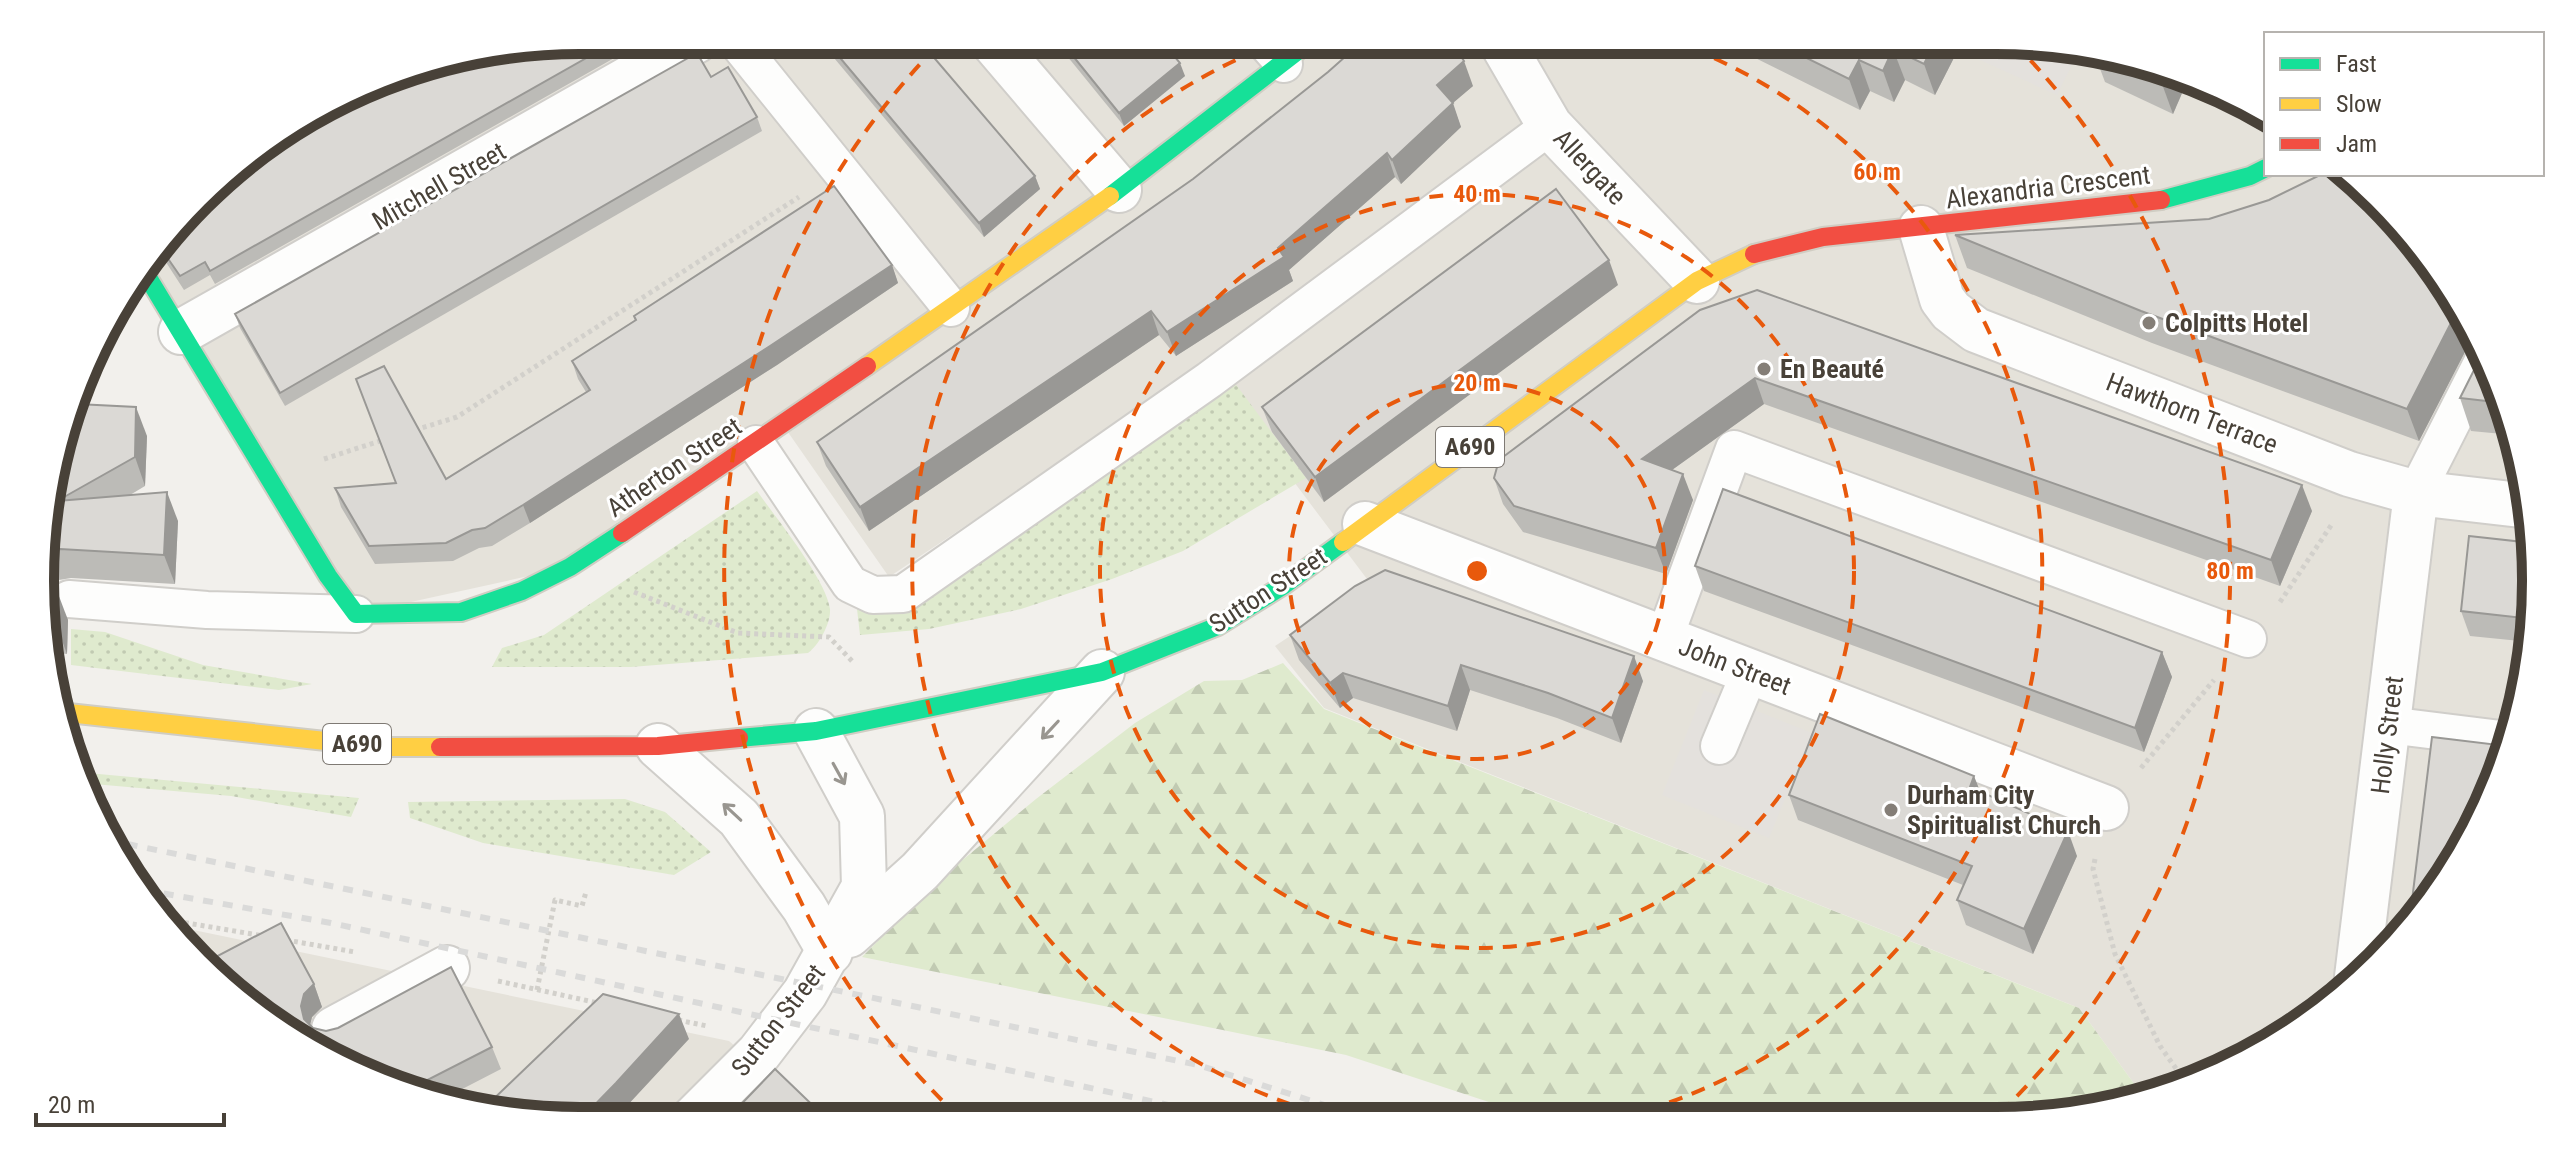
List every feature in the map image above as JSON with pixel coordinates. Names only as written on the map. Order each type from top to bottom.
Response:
[{"type":"main road","name":"Atherton Street","points":[[356,614],[461,612],[522,591],[570,567],[756,444],[1119,190],[1271,54]]},
{"type":"main road","name":"Alexandria Crescent","points":[[1697,281],[1761,251],[1823,237],[2158,201],[2250,176],[2264,169]]},
{"type":"main road","points":[[149,279],[328,576],[356,614]]},
{"type":"main road","name":"Sutton Street","points":[[1102,672],[1218,626],[1284,585],[1697,281]]},
{"type":"main road","name":"A690","points":[[71,713],[381,747],[658,746],[816,731],[1102,672]]},
{"type":"street","name":"Mitchell Street","points":[[181,332],[672,54]]},
{"type":"street","points":[[1003,54],[1119,190]]},
{"type":"street","name":"Allergate","points":[[1508,54],[1550,126],[1697,281]]},
{"type":"street","name":"Hawthorn Terrace","points":[[1921,228],[1942,299],[1951,311],[1976,330],[2349,474],[2416,493],[2516,504]]},
{"type":"street","name":"Holly Street","points":[[2359,961],[2416,493]]},
{"type":"street","name":"John Street","points":[[1365,524],[2106,808]]},
{"type":"street","name":"Sutton Street","points":[[830,952],[920,871],[1102,672]]},
{"type":"street","name":"Sutton Street","points":[[705,1107],[759,1053],[805,993],[864,887],[862,816],[816,731]]},
{"type":"street","name":"Sutton Street","points":[[658,746],[739,818],[804,907],[830,952]]},
{"type":"street","points":[[334,1029],[447,968]]},
{"type":"lane","points":[[746,54],[951,308]]},
{"type":"lane","points":[[756,444],[850,584],[873,595],[903,594],[1209,380],[1550,126]]},
{"type":"lane","points":[[2416,493],[2478,371]]},
{"type":"lane","points":[[1664,639],[1734,449],[2248,639]]},
{"type":"lane","points":[[69,599],[207,610],[356,614]]},
{"type":"lane","points":[[1719,746],[1750,672]]},
{"type":"lane","points":[[2388,725],[2497,739]]},
{"type":"path","points":[[412,431],[457,417],[840,171]]},
{"type":"path","points":[[269,476],[397,436]]},
{"type":"path","points":[[570,567],[738,633],[829,637],[853,662]]},
{"type":"path","points":[[2180,1074],[2160,1046],[2115,954],[2093,869],[2106,808],[2193,705]]},
{"type":"path","points":[[537,990],[555,900],[582,906],[586,892]]},
{"type":"path","points":[[588,1001],[604,1004]]},
{"type":"path","points":[[665,1017],[696,1024]]},
{"type":"shaded area","points":[[580,54],[1996,54],[2064,59],[2132,72],[2197,94],[2264,128],[2264,176],[2332,176],[2368,208],[2413,260],[2468,348],[2494,411],[2512,478],[2522,580],[2512,683],[2494,750],[2468,813],[2413,901],[2368,953],[2288,1018],[2228,1053],[2137,1088],[2079,1008],[1324,708],[1275,646],[1370,583],[1206,365],[889,577],[783,425],[570,567],[356,614],[149,279],[185,233],[233,185],[288,143],[348,108],[411,82],[478,64]]},
{"type":"shaded area","points":[[1967,54],[2030,55],[2074,60],[2057,95]]},
{"type":"shaded area","points":[[1704,690],[1812,733],[1769,838],[1662,795]]},
{"type":"shaded area","points":[[185,928],[729,1041],[807,1107],[546,1106],[478,1097],[379,1067],[317,1036],[233,976]]},
{"type":"green space","points":[[1234,382],[1306,478],[1183,551],[1112,579],[1021,609],[929,629],[860,635],[857,609],[895,608]]},
{"type":"green space","points":[[757,491],[810,566],[826,596],[830,609],[829,621],[808,653],[631,667],[492,667],[502,648],[544,635]]},
{"type":"green space","points":[[71,629],[105,632],[203,665],[312,684],[279,690],[71,665]]},
{"type":"green space","points":[[1283,663],[1324,709],[2079,1008],[2137,1088],[2098,1097],[2030,1106],[1504,1107],[1346,1055],[862,957],[936,882],[1036,799],[1135,723],[1204,681],[1242,680]]},
{"type":"green space","points":[[91,773],[359,798],[351,817],[231,796],[95,784]]},
{"type":"green space","points":[[625,799],[665,812],[711,852],[674,875],[483,843],[410,818],[408,802]]},
{"type":"building","points":[[593,54],[210,271],[205,262],[180,276],[166,256],[208,208],[288,143],[348,108],[411,82],[478,64],[546,55]]},
{"type":"building","points":[[695,54],[711,77],[728,67],[757,117],[280,393],[235,314]]},
{"type":"building","points":[[837,54],[931,54],[1035,176],[979,223]]},
{"type":"building","points":[[1071,54],[1173,54],[1180,63],[1119,113]]},
{"type":"building","points":[[1348,54],[1459,54],[1464,61],[1437,85],[1453,103],[1392,160],[1387,153],[1278,248],[1284,257],[1167,332],[1151,311],[860,507],[817,442],[1193,179]]},
{"type":"building","points":[[1798,54],[1891,54],[1883,71],[1859,60],[1849,79]]},
{"type":"building","points":[[1903,54],[1929,54],[1924,64]]},
{"type":"building","points":[[2318,176],[2332,176],[2391,233],[2433,288],[2453,320],[2407,409],[2141,311],[1955,235],[2209,219],[2269,200]]},
{"type":"building","points":[[834,186],[892,265],[485,528],[472,530],[446,543],[369,546],[335,488],[396,483],[356,379],[384,366],[446,479],[590,390],[572,361],[636,320],[634,316]]},
{"type":"building","points":[[1556,189],[1609,260],[1315,477],[1262,407]]},
{"type":"building","points":[[1757,290],[2302,485],[2271,560],[1755,378],[1642,459],[1683,474],[1656,548],[1514,506],[1494,478],[1499,460],[1700,310]]},
{"type":"building","points":[[2476,366],[2490,401],[2460,398]]},
{"type":"building","points":[[84,404],[136,407],[135,457],[61,499],[72,444]]},
{"type":"building","points":[[1723,489],[2162,652],[2135,728],[1695,566]]},
{"type":"building","points":[[167,492],[164,555],[55,550],[61,501]]},
{"type":"building","points":[[2469,536],[2520,542],[2521,618],[2461,611]]},
{"type":"building","points":[[1385,570],[1634,656],[1612,718],[1461,665],[1448,706],[1343,673],[1330,683],[1290,635],[1355,586]]},
{"type":"building","points":[[54,590],[57,591],[56,624]]},
{"type":"building","points":[[1820,714],[1974,776],[1970,787],[2068,831],[2024,929],[1957,900],[1972,866],[1789,795]]},
{"type":"building","points":[[2432,737],[2496,745],[2468,813],[2412,903]]},
{"type":"building","points":[[281,923],[314,984],[304,994],[301,1006],[304,1019],[313,1028],[326,1031],[338,1028],[451,967],[492,1047],[423,1083],[411,1079],[348,1053],[317,1036],[260,998],[214,958]]},
{"type":"building","points":[[603,994],[679,1014],[593,1107],[546,1106],[493,1099]]},
{"type":"building","points":[[775,1069],[814,1107],[738,1107]]},
{"type":"railway","points":[[125,843],[1198,1065],[1331,1107]]},
{"type":"railway","points":[[157,892],[331,923],[1178,1107]]},
{"type":"traffic: fast","points":[[1110,196],[1294,54]]},
{"type":"traffic: fast","points":[[2161,200],[2250,176],[2264,169]]},
{"type":"traffic: fast","points":[[149,279],[328,576],[356,614],[461,612],[522,591],[570,567],[622,533]]},
{"type":"traffic: fast","points":[[739,738],[816,731],[1102,672],[1218,626],[1284,585],[1343,542]]},
{"type":"traffic: slow","points":[[867,366],[1110,196]]},
{"type":"traffic: slow","points":[[1343,542],[1697,281],[1754,254]]},
{"type":"traffic: slow","points":[[71,713],[381,747],[440,747]]},
{"type":"traffic: jam","points":[[1754,254],[1823,237],[2161,200]]},
{"type":"traffic: jam","points":[[622,533],[867,366]]},
{"type":"traffic: jam","points":[[440,747],[658,746],[739,738]]},
{"type":"place","name":"Colpitts Hotel","points":[[2149,323]]},
{"type":"place","name":"En Beauté","points":[[1764,369]]},
{"type":"place","name":"Durham City Spiritualist Church","points":[[1891,810]]}]
